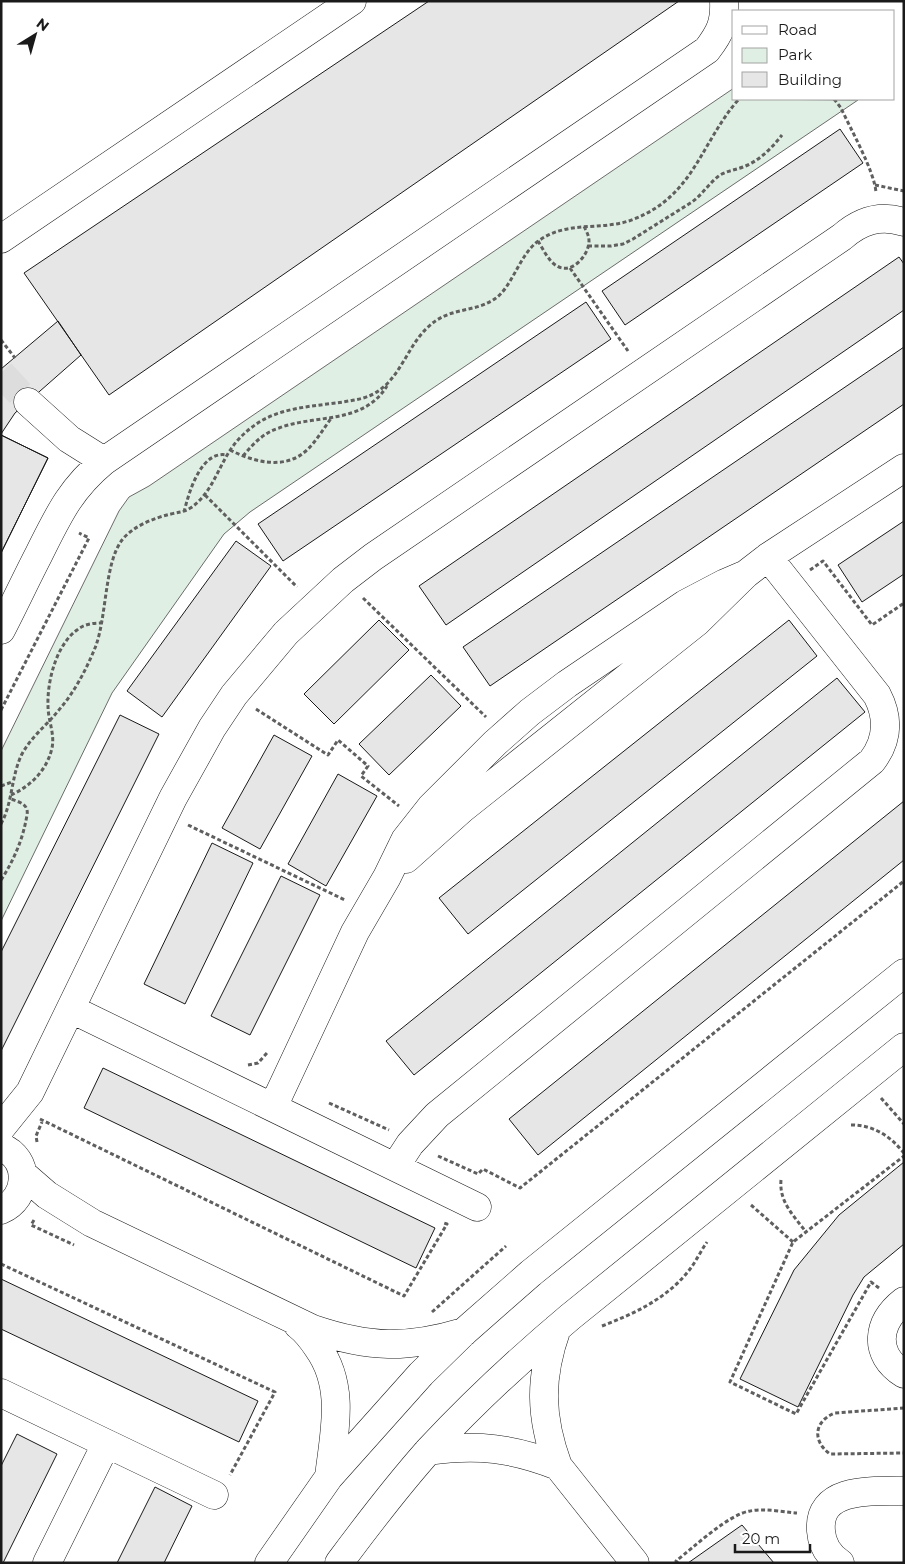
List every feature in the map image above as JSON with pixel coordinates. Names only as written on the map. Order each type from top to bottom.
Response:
[{"type":"street","points":[[1,239],[352,1]]},
{"type":"street","points":[[1,630],[65,504],[80,483],[104,460],[707,50],[718,35],[724,17],[724,1]]},
{"type":"street","points":[[4,1208],[19,1196],[23,1186],[13,1159],[27,1102],[173,798],[207,737],[234,695],[286,633],[343,580],[373,556],[842,237],[852,228],[876,218],[889,218],[904,222]]},
{"type":"street","points":[[842,237],[855,232],[882,230],[904,238]]},
{"type":"street","points":[[28,402],[69,439],[104,460]]},
{"type":"street","points":[[278,1095],[355,932],[351,903],[387,877],[442,826],[697,622],[746,574],[768,557],[904,468]]},
{"type":"street","points":[[395,1167],[410,1144],[437,1115],[864,767],[879,752],[886,729],[882,706],[876,695],[768,557]]},
{"type":"street","points":[[269,1563],[329,1477],[415,1380],[465,1331],[531,1274],[904,973]]},
{"type":"street","points":[[71,1009],[278,1095],[395,1167],[477,1207]]},
{"type":"street","points":[[339,1563],[365,1527],[428,1451],[477,1401],[557,1328],[904,1047]]},
{"type":"street","points":[[1,1128],[27,1102]]},
{"type":"street","points":[[13,1159],[47,1195],[92,1223],[313,1329],[338,1338],[386,1345],[422,1342],[465,1331]]},
{"type":"street","points":[[4,1208],[92,1223]]},
{"type":"street","points":[[902,1302],[887,1318],[882,1331],[882,1344],[886,1357],[894,1368],[904,1374]]},
{"type":"street","points":[[286,1317],[301,1327],[312,1338],[334,1380],[337,1412],[329,1477]]},
{"type":"street","points":[[557,1328],[550,1348],[543,1387],[543,1408],[546,1428],[558,1466],[635,1563]]},
{"type":"street","points":[[1,1393],[214,1495]]},
{"type":"street","points":[[47,1563],[106,1444]]},
{"type":"street","points":[[428,1451],[455,1447],[490,1448],[533,1457],[558,1466]]},
{"type":"street","points":[[840,1563],[826,1549],[821,1538],[820,1527],[823,1516],[833,1502],[848,1493],[904,1491]]},
{"type":"path","points":[[243,456],[261,437],[280,427],[355,412],[366,408],[383,392],[420,335],[428,326],[439,318],[451,313],[494,300],[503,291],[529,249],[538,241],[548,235],[584,226],[620,224],[632,221],[665,202],[686,181],[729,110],[738,100]]},
{"type":"path","points":[[835,100],[841,108],[876,185],[876,218]]},
{"type":"path","points":[[588,246],[611,246],[634,239],[701,196],[727,171],[744,166],[760,158],[782,135]]},
{"type":"path","points":[[876,185],[904,191]]},
{"type":"path","points":[[538,241],[554,264],[558,267],[570,268],[575,265],[588,246],[587,232],[584,226]]},
{"type":"path","points":[[570,268],[627,352],[634,352]]},
{"type":"path","points":[[1,340],[15,358]]},
{"type":"path","points":[[1,824],[8,810],[12,782],[21,756],[28,744],[69,696],[83,674],[94,650],[102,623],[113,558],[124,538],[132,530],[156,518],[184,512],[195,505],[213,484],[230,450],[249,430],[264,420],[280,413],[362,399],[373,395],[390,382]]},
{"type":"path","points":[[230,450],[256,461],[289,461],[300,456],[309,448],[332,417]]},
{"type":"path","points":[[184,512],[193,483],[208,460],[217,454],[227,454]]},
{"type":"path","points":[[205,495],[315,605]]},
{"type":"path","points":[[790,585],[823,561],[872,625],[904,603]]},
{"type":"path","points":[[343,580],[491,722]]},
{"type":"path","points":[[11,797],[31,784],[44,767],[52,748],[53,739],[48,705],[51,679],[63,647],[69,637],[77,630],[84,626],[102,623]]},
{"type":"path","points":[[234,695],[328,755],[338,740],[368,766],[361,776],[403,809]]},
{"type":"path","points":[[1,786],[12,782]]},
{"type":"path","points":[[1,880],[19,847],[28,811],[24,804],[11,797]]},
{"type":"path","points":[[187,825],[351,903]]},
{"type":"path","points":[[328,1102],[388,1129],[393,1136],[410,1144],[478,1174],[483,1169],[520,1188],[904,881]]},
{"type":"path","points":[[244,1065],[254,1065],[262,1060],[269,1048]]},
{"type":"path","points":[[254,1065],[278,1095]]},
{"type":"path","points":[[864,1079],[904,1124]]},
{"type":"path","points":[[27,1102],[404,1296],[447,1224],[438,1220],[452,1194]]},
{"type":"path","points":[[846,1125],[860,1125],[873,1128],[897,1144],[904,1154],[793,1242],[730,1382],[796,1414],[871,1282],[902,1302]]},
{"type":"path","points":[[781,1176],[780,1188],[783,1199],[806,1232]]},
{"type":"path","points":[[730,1186],[793,1242]]},
{"type":"path","points":[[426,1316],[506,1246]]},
{"type":"path","points":[[1,1264],[275,1392],[233,1471],[214,1495]]},
{"type":"path","points":[[904,1408],[835,1413],[822,1421],[817,1435],[823,1449],[830,1454],[904,1453]]},
{"type":"path","points":[[678,1563],[676,1561],[726,1522],[741,1513],[759,1510],[823,1516]]},
{"type":"green space","points":[[732,89],[732,100],[858,100],[250,512],[224,534],[112,693],[1,921],[1,751],[119,511],[129,497],[149,486]]},
{"type":"building","points":[[429,1],[679,1],[109,395],[24,273]]},
{"type":"building","points":[[840,129],[863,163],[625,325],[602,291]]},
{"type":"building","points":[[899,257],[904,264],[904,310],[446,625],[419,586]]},
{"type":"building","points":[[586,302],[611,339],[283,561],[258,524]]},
{"type":"building","points":[[58,321],[81,355],[15,413],[1,434],[1,369]]},
{"type":"building","points":[[904,347],[904,404],[490,686],[463,647]]},
{"type":"building","points":[[1,435],[48,458],[1,553]]},
{"type":"building","points":[[1,435],[48,458],[1,553]]},
{"type":"building","points":[[904,521],[904,574],[862,602],[838,565]]},
{"type":"building","points":[[236,541],[271,566],[162,717],[127,691]]},
{"type":"building","points":[[379,620],[409,650],[334,724],[304,694]]},
{"type":"building","points":[[789,620],[817,656],[468,934],[439,898]]},
{"type":"building","points":[[431,675],[461,706],[389,775],[359,744]]},
{"type":"building","points":[[837,678],[865,712],[414,1075],[386,1041]]},
{"type":"building","points":[[120,715],[159,734],[1,1051],[1,952]]},
{"type":"building","points":[[274,735],[312,756],[260,849],[222,828]]},
{"type":"building","points":[[338,774],[377,796],[326,886],[288,864]]},
{"type":"building","points":[[904,801],[904,860],[538,1155],[509,1119]]},
{"type":"building","points":[[212,843],[253,863],[185,1004],[144,984]]},
{"type":"building","points":[[281,876],[320,895],[250,1035],[211,1016]]},
{"type":"building","points":[[103,1068],[435,1228],[416,1268],[84,1108]]},
{"type":"building","points":[[904,1162],[904,1244],[864,1277],[853,1295],[798,1407],[740,1379],[794,1270],[839,1215]]},
{"type":"building","points":[[1,1279],[258,1401],[239,1442],[1,1329]]},
{"type":"building","points":[[17,1434],[57,1454],[3,1563],[1,1563],[1,1466]]},
{"type":"building","points":[[155,1487],[192,1506],[164,1563],[117,1563]]},
{"type":"building","points":[[742,1525],[774,1563],[688,1563]]},
{"type":"tunnel","points":[[1,373],[28,402]]}]
